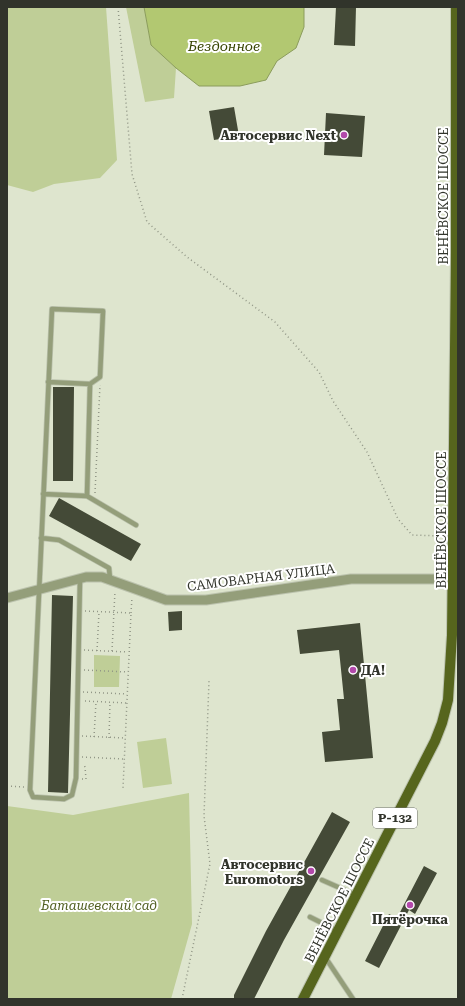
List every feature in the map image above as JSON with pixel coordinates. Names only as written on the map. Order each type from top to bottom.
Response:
[{"type":"main road","name":"ВЕНЁВСКОЕ ШОССЕ","points":[[303,999],[435,741],[442,723],[448,700],[454,579],[453,536],[457,253],[456,7]]},
{"type":"street","name":"САМОВАРНАЯ УЛИЦА","points":[[7,598],[13,598],[40,588],[80,578],[102,576],[166,600],[206,600],[345,580],[454,579]]},
{"type":"lane","points":[[48,382],[90,384],[100,377],[103,311],[52,309],[48,382],[41,538],[40,588],[30,787],[33,797],[64,799],[72,795],[76,778],[80,578]]},
{"type":"lane","points":[[87,496],[90,384]]},
{"type":"lane","points":[[43,494],[87,496],[136,525]]},
{"type":"lane","points":[[41,538],[58,540],[109,568],[113,580]]},
{"type":"lane","points":[[322,880],[356,895]]},
{"type":"lane","points":[[310,917],[338,930]]},
{"type":"lane","points":[[325,957],[353,999]]},
{"type":"path","points":[[118,7],[132,174],[147,222],[187,257],[275,322],[319,372],[333,401],[367,452],[398,520],[412,535],[453,536]]},
{"type":"path","points":[[95,501],[100,377]]},
{"type":"path","points":[[112,651],[114,612],[113,580]]},
{"type":"path","points":[[123,788],[132,588]]},
{"type":"path","points":[[79,611],[131,613]]},
{"type":"path","points":[[97,651],[99,612]]},
{"type":"path","points":[[78,650],[129,652]]},
{"type":"path","points":[[78,670],[128,672]]},
{"type":"path","points":[[182,999],[210,864],[204,816],[209,681]]},
{"type":"path","points":[[78,692],[127,694]]},
{"type":"path","points":[[77,701],[127,703]]},
{"type":"path","points":[[94,737],[96,702]]},
{"type":"path","points":[[109,738],[110,702]]},
{"type":"path","points":[[76,736],[125,738]]},
{"type":"path","points":[[76,756],[124,759]]},
{"type":"path","points":[[7,786],[30,787]]},
{"type":"green space","points":[[7,7],[106,7],[117,160],[100,178],[54,184],[33,192],[7,185]]},
{"type":"green space","points":[[126,7],[144,7],[151,45],[176,68],[174,98],[145,102]]},
{"type":"green space","points":[[94,655],[120,656],[119,687],[94,687]]},
{"type":"green space","points":[[166,738],[172,784],[143,788],[137,742]]},
{"type":"green space","name":"Баташевский сад","points":[[189,793],[192,924],[171,999],[7,999],[7,806],[73,815]]},
{"type":"water","name":"Бездонное","points":[[144,7],[304,7],[304,27],[296,48],[277,61],[266,80],[240,86],[199,86],[176,68],[151,45]]},
{"type":"building","points":[[336,7],[356,7],[355,46],[334,45]]},
{"type":"building","points":[[234,107],[239,136],[214,140],[209,111]]},
{"type":"building","name":"Автосервис Next","points":[[326,113],[365,116],[362,157],[324,155]]},
{"type":"building","points":[[53,387],[74,387],[73,481],[53,481]]},
{"type":"building","points":[[59,498],[141,544],[131,561],[49,516]]},
{"type":"building","points":[[52,595],[73,596],[68,793],[48,792]]},
{"type":"building","points":[[182,611],[182,630],[169,631],[168,612]]},
{"type":"building","points":[[360,623],[373,758],[325,762],[322,732],[340,730],[337,699],[344,699],[339,650],[300,654],[297,630]]},
{"type":"building","points":[[332,812],[350,822],[284,940],[254,999],[234,999],[234,995],[266,931]]},
{"type":"building","points":[[424,866],[437,873],[415,914],[409,910],[379,968],[365,961],[389,914],[397,918]]},
{"type":"place","name":"Автосервис Next","points":[[344,135]]},
{"type":"place","name":"ДА!","points":[[353,670]]},
{"type":"place","name":"Автосервис Euromotors","points":[[311,871]]},
{"type":"place","name":"Пятёрочка","points":[[410,905]]}]
